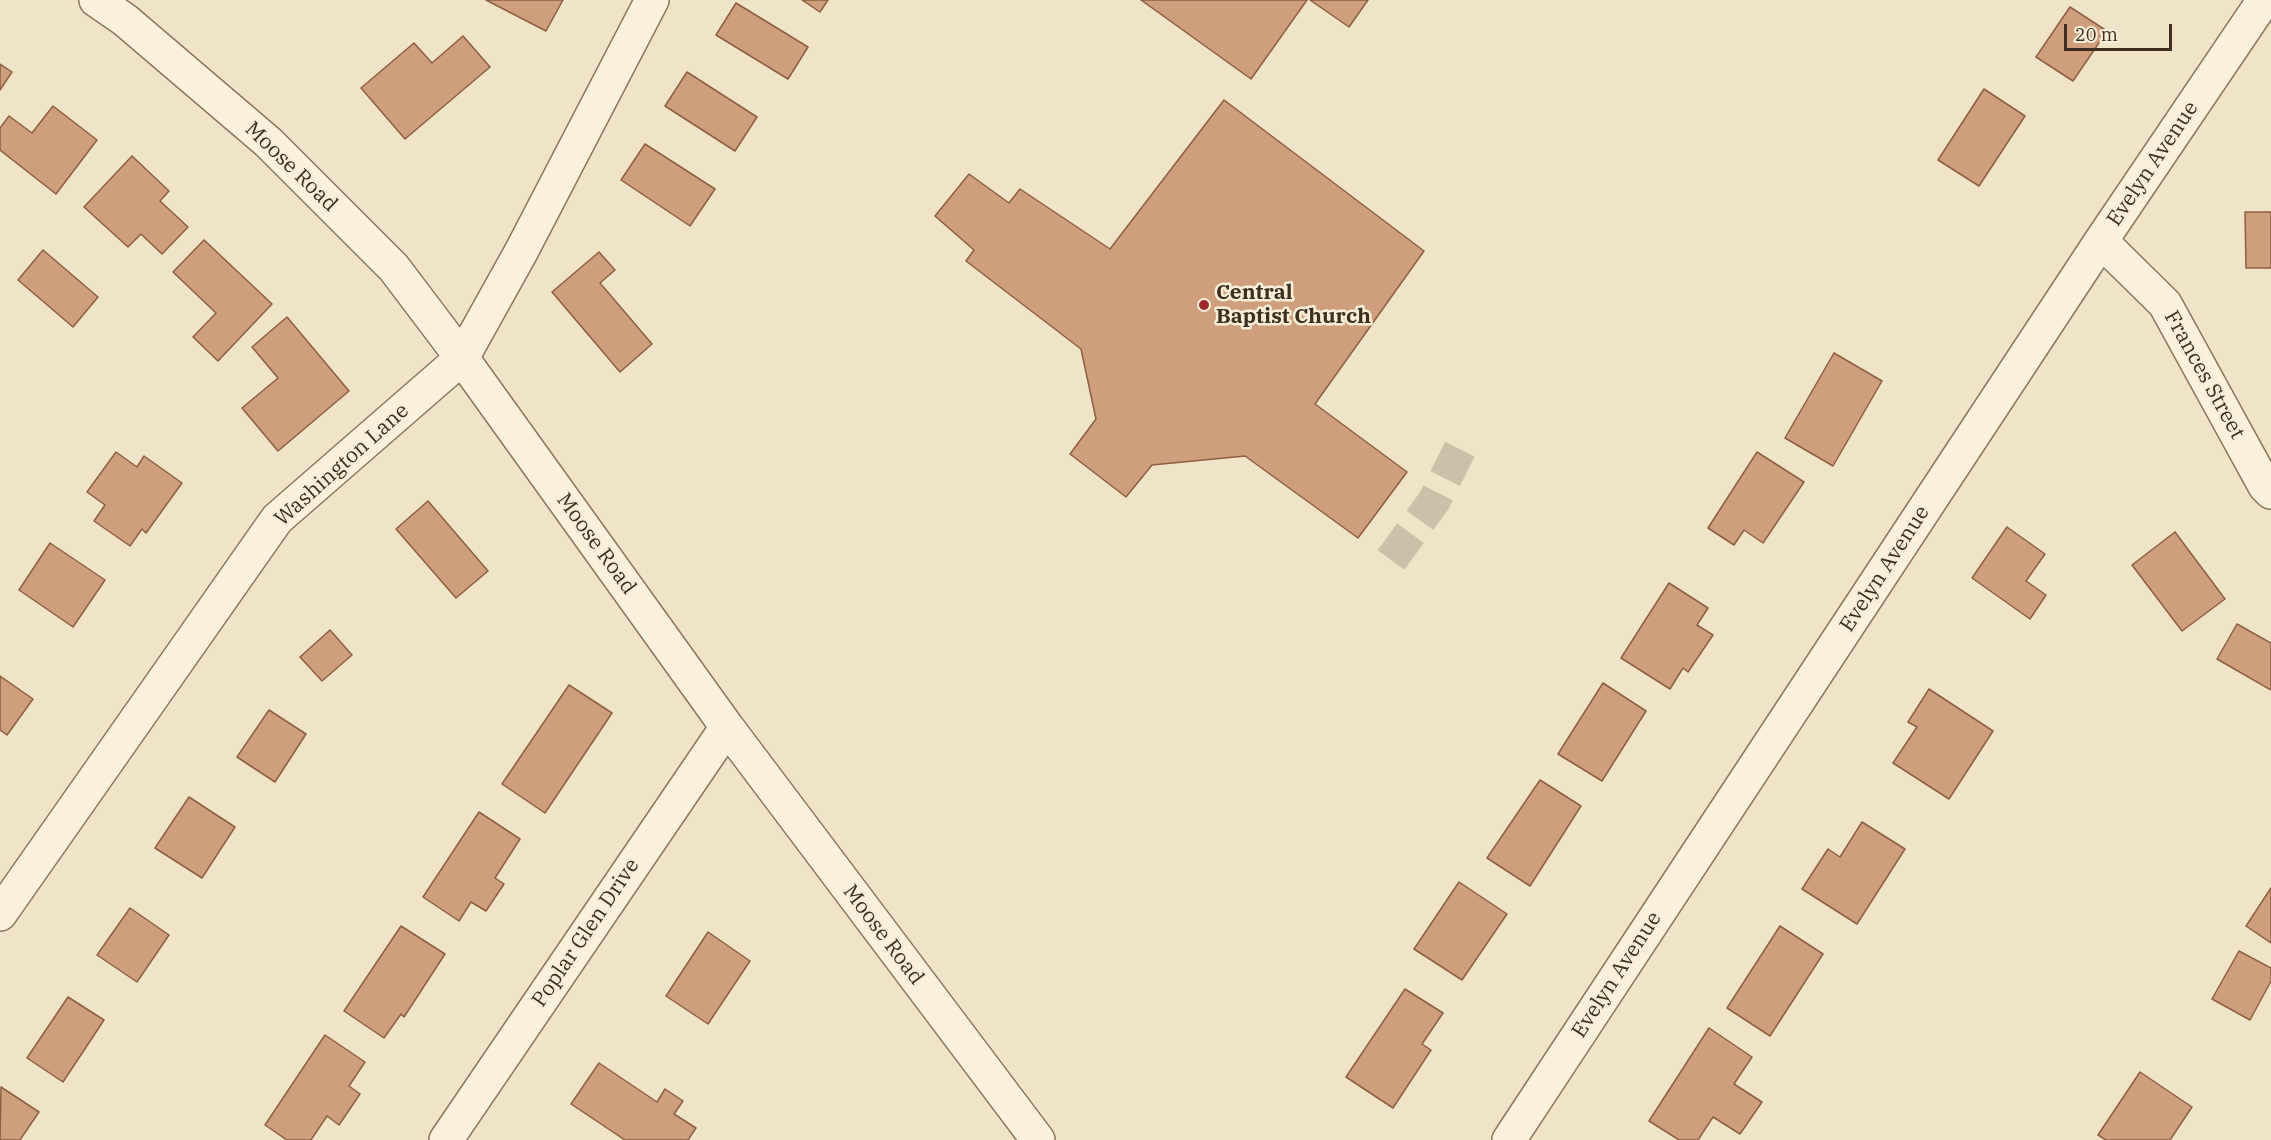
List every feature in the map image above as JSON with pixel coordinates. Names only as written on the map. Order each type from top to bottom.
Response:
[{"type":"street","name":"Moose Road","points":[[96,0],[125,20],[268,142],[394,268],[462,358],[727,727],[1038,1140]]},
{"type":"street","name":"Washington Lane","points":[[0,914],[277,519],[462,358],[521,252],[652,0]]},
{"type":"street","name":"Evelyn Avenue","points":[[1509,1140],[2101,241],[2264,0]]},
{"type":"street","name":"Frances Street","points":[[2101,241],[2165,304],[2265,486],[2271,492]]},
{"type":"street","name":"Poplar Glen Drive","points":[[446,1140],[727,727]]},
{"type":"building","points":[[486,0],[563,0],[546,31]]},
{"type":"building","points":[[802,0],[828,0],[820,12]]},
{"type":"building","points":[[1141,0],[1307,0],[1251,79]]},
{"type":"building","points":[[1310,0],[1368,0],[1349,27]]},
{"type":"building","points":[[736,3],[808,47],[788,79],[716,35]]},
{"type":"building","points":[[2070,7],[2107,31],[2073,81],[2036,57]]},
{"type":"building","points":[[463,36],[490,67],[405,139],[361,88],[414,43],[432,63]]},
{"type":"building","points":[[0,64],[12,72],[0,90]]},
{"type":"building","points":[[687,72],[757,117],[735,151],[665,106]]},
{"type":"building","points":[[1984,89],[2025,116],[1979,186],[1938,160]]},
{"type":"building","name":"Central Baptist Church","points":[[1224,100],[1424,251],[1315,404],[1407,472],[1358,538],[1245,456],[1152,465],[1126,497],[1070,454],[1096,419],[1081,349],[966,261],[974,250],[935,216],[969,174],[1009,203],[1020,189],[1110,249]]},
{"type":"building","points":[[53,106],[97,140],[56,194],[0,150],[0,128],[9,116],[32,133]]},
{"type":"building","points":[[645,144],[715,189],[690,226],[621,180]]},
{"type":"building","points":[[132,156],[169,191],[160,201],[188,227],[162,254],[141,234],[128,247],[84,207]]},
{"type":"building","points":[[2245,212],[2271,212],[2271,268],[2246,268]]},
{"type":"building","points":[[204,240],[272,304],[218,361],[193,337],[216,313],[173,272]]},
{"type":"building","points":[[43,250],[98,297],[73,327],[18,280]]},
{"type":"building","points":[[599,252],[615,270],[600,283],[652,344],[620,372],[552,292]]},
{"type":"building","points":[[287,317],[349,391],[278,451],[242,408],[278,378],[252,347]]},
{"type":"building","points":[[1834,353],[1882,381],[1833,466],[1785,438]]},
{"type":"building","points":[[116,452],[137,467],[144,456],[182,483],[146,533],[142,529],[130,546],[94,521],[105,505],[87,492]]},
{"type":"building","points":[[1757,452],[1804,482],[1763,543],[1744,530],[1734,545],[1708,528]]},
{"type":"building","points":[[428,501],[488,571],[456,598],[396,529]]},
{"type":"building","points":[[2007,527],[2045,554],[2026,581],[2046,595],[2030,619],[1972,578]]},
{"type":"building","points":[[2175,532],[2225,599],[2182,631],[2132,565]]},
{"type":"building","points":[[50,543],[105,580],[73,627],[19,590]]},
{"type":"building","points":[[1669,583],[1708,608],[1697,625],[1713,635],[1688,672],[1683,668],[1670,689],[1621,658]]},
{"type":"building","points":[[2237,624],[2271,643],[2271,690],[2217,659]]},
{"type":"building","points":[[330,630],[352,655],[322,681],[300,657]]},
{"type":"building","points":[[0,676],[33,699],[7,735],[0,730]]},
{"type":"building","points":[[1603,683],[1646,711],[1602,781],[1558,754]]},
{"type":"building","points":[[569,685],[612,713],[545,813],[502,784]]},
{"type":"building","points":[[1929,689],[1993,731],[1949,799],[1893,763],[1917,727],[1908,722]]},
{"type":"building","points":[[269,710],[306,734],[275,782],[237,757]]},
{"type":"building","points":[[1540,780],[1581,806],[1530,886],[1487,858]]},
{"type":"building","points":[[189,797],[235,827],[202,878],[155,848]]},
{"type":"building","points":[[479,812],[520,839],[495,878],[504,884],[486,911],[471,902],[459,921],[423,897]]},
{"type":"building","points":[[1862,822],[1905,849],[1857,924],[1802,889],[1828,849],[1840,857]]},
{"type":"building","points":[[1459,882],[1507,914],[1462,980],[1414,949]]},
{"type":"building","points":[[2271,888],[2271,943],[2246,926]]},
{"type":"building","points":[[130,908],[169,935],[137,982],[97,955]]},
{"type":"building","points":[[401,926],[445,954],[404,1017],[401,1014],[384,1038],[344,1011]]},
{"type":"building","points":[[1780,926],[1823,954],[1770,1036],[1727,1008]]},
{"type":"building","points":[[708,932],[750,961],[708,1024],[666,996]]},
{"type":"building","points":[[2239,951],[2271,968],[2271,981],[2250,1020],[2212,999]]},
{"type":"building","points":[[1405,989],[1443,1013],[1422,1044],[1431,1050],[1393,1108],[1346,1077]]},
{"type":"building","points":[[68,997],[104,1020],[63,1082],[27,1058]]},
{"type":"building","points":[[1709,1028],[1752,1057],[1734,1084],[1762,1102],[1740,1134],[1713,1117],[1698,1140],[1679,1140],[1649,1121]]},
{"type":"building","points":[[325,1035],[365,1062],[349,1086],[360,1094],[339,1125],[327,1116],[311,1140],[287,1140],[265,1125]]},
{"type":"building","points":[[599,1063],[657,1102],[665,1089],[683,1101],[674,1114],[696,1128],[688,1140],[625,1140],[571,1104]]},
{"type":"building","points":[[2140,1072],[2192,1107],[2170,1140],[2106,1140],[2098,1135]]},
{"type":"building","points":[[1,1087],[39,1112],[20,1140],[0,1140]]},
{"type":"tunnel","points":[[1391,560],[1434,501],[1460,449]]},
{"type":"place","name":"Central Baptist Church","points":[[1204,305]]}]
